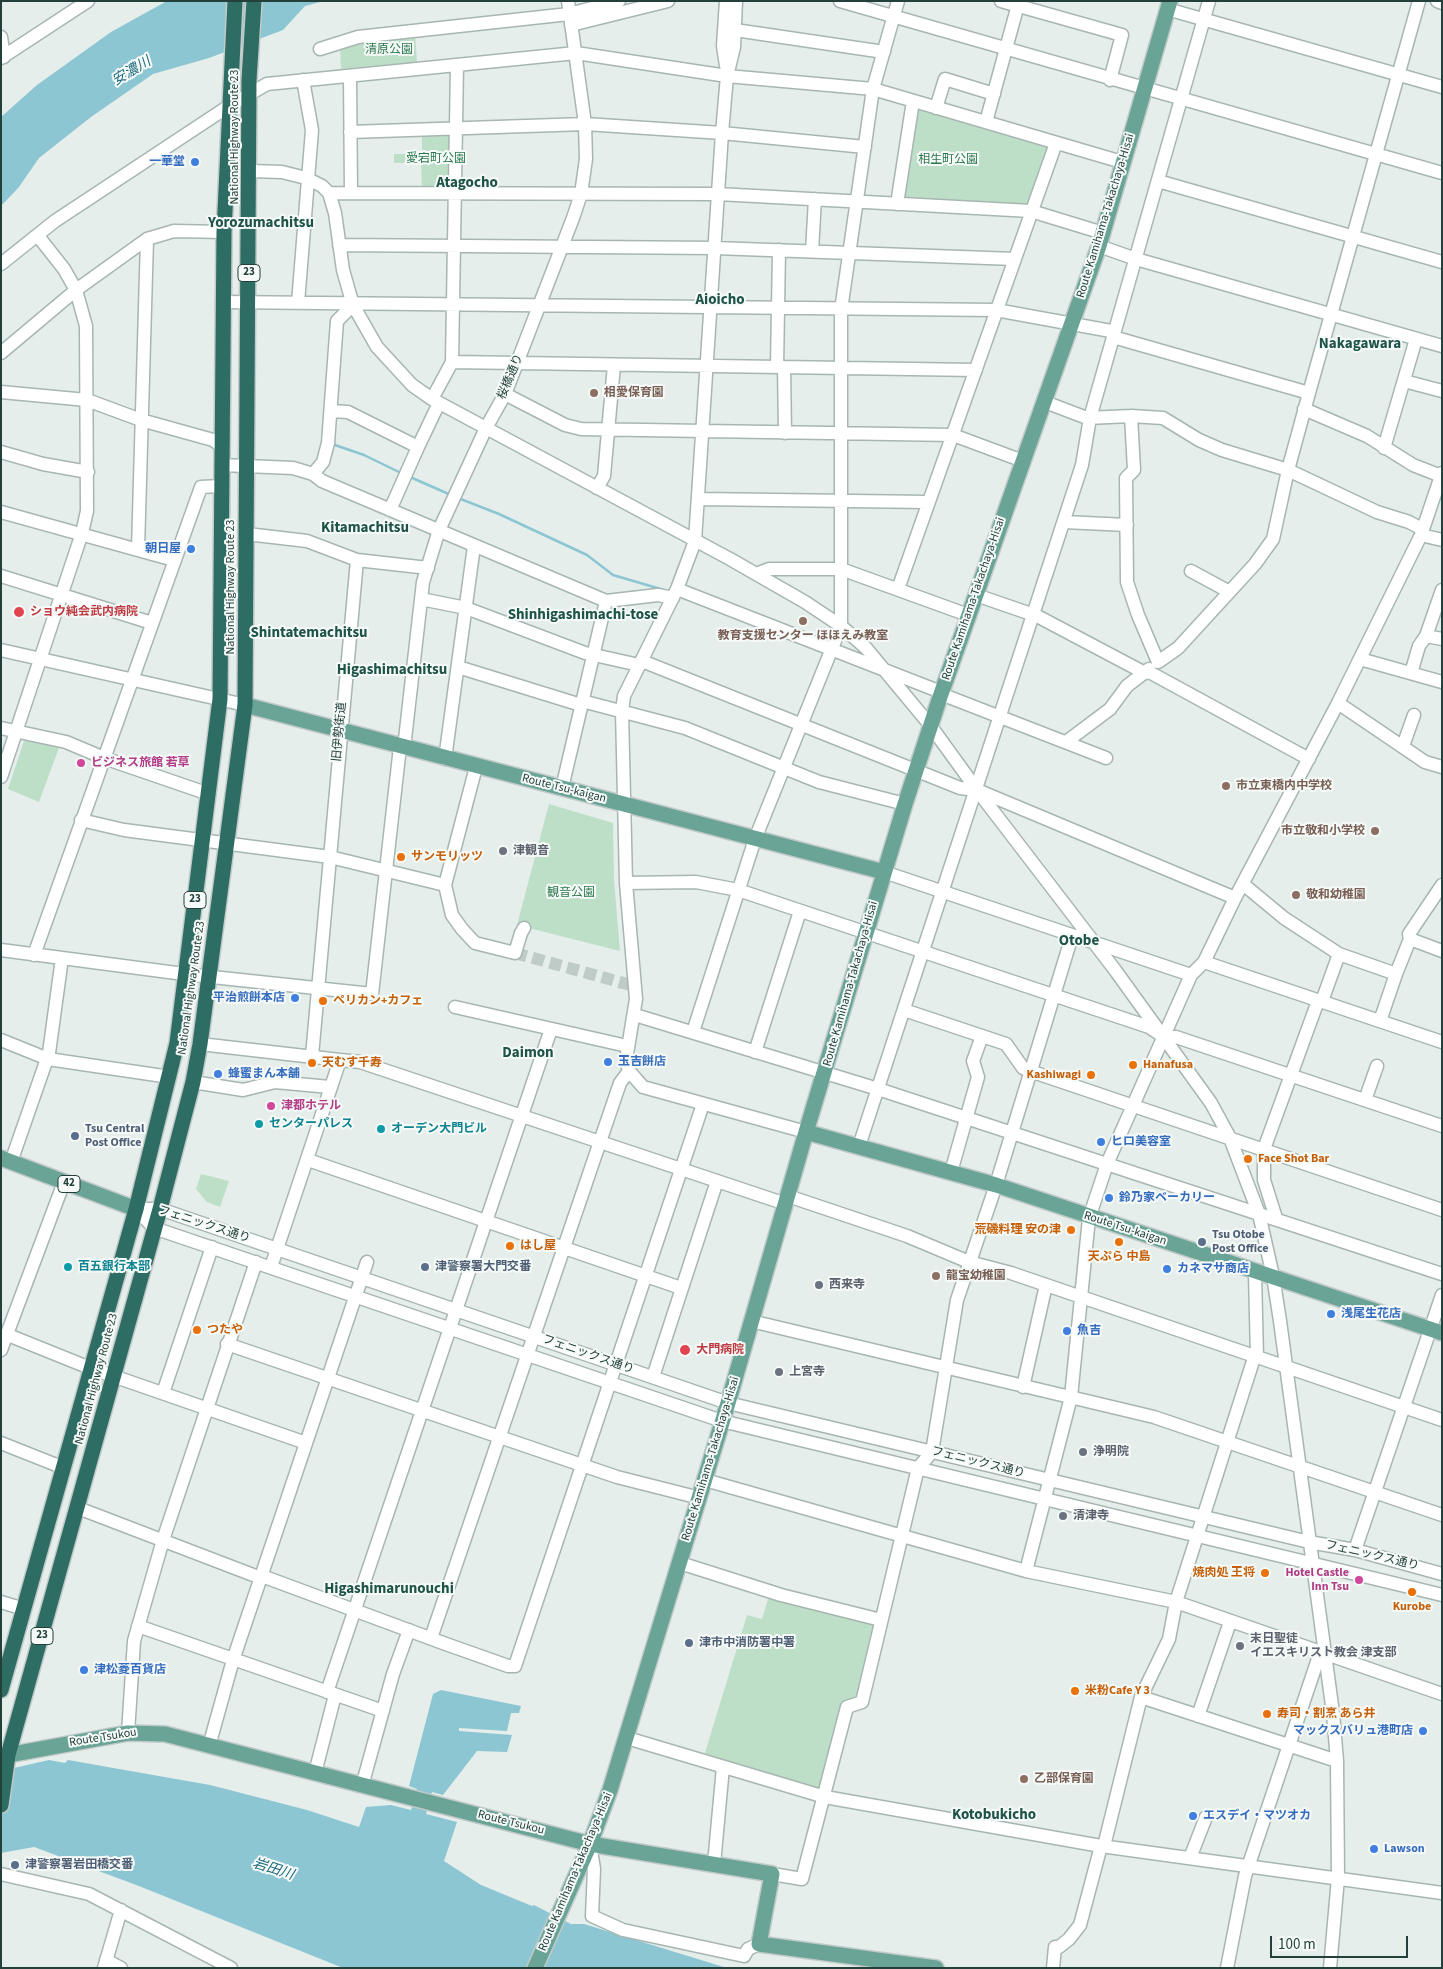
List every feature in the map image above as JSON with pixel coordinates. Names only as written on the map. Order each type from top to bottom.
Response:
[{"type":"highway","name":"National Highway Route 23","points":[[2,1684],[136,1209],[177,1043],[184,974],[220,699],[224,232],[234,1]]},
{"type":"highway","name":"National Highway Route 23","points":[[1,1805],[5,1759],[78,1508],[160,1209],[193,1082],[200,1044],[245,705],[250,86],[254,1]]},
{"type":"main road","name":"Route Kamihama-Takachaya-Hisai","points":[[535,1968],[590,1844],[627,1738],[700,1498],[806,1132],[905,804],[968,615],[1101,240],[1166,4]]},
{"type":"main road","name":"Route Tsu-kaigan","points":[[245,705],[444,759],[884,872]]},
{"type":"main road","name":"Route Tsu-kaigan","points":[[806,1132],[996,1185],[1089,1218],[1255,1273],[1273,1276],[1436,1331]]},
{"type":"main road","name":"42","points":[[6,1160],[136,1209]]},
{"type":"main road","name":"Route Tsukou","points":[[5,1759],[128,1733],[165,1734],[590,1844],[772,1874]]},
{"type":"main road","points":[[772,1874],[759,1944],[936,1968]]},
{"type":"street","points":[[2,58],[88,1]]},
{"type":"street","name":"桜橋通り","points":[[318,988],[372,994],[421,599],[428,568],[439,530],[486,428],[505,394],[518,363],[581,194],[586,159],[585,124],[568,1]]},
{"type":"street","points":[[570,20],[619,1]]},
{"type":"street","points":[[320,49],[358,36],[570,20],[668,1]]},
{"type":"street","points":[[726,1],[723,46],[727,76]]},
{"type":"street","points":[[736,1],[734,47],[727,76],[722,133],[695,541],[675,594],[624,696],[622,711],[622,804],[626,883],[636,999],[635,1015],[626,1060],[629,1071],[643,1087],[806,1132]]},
{"type":"street","points":[[840,1],[1110,80],[1442,173]]},
{"type":"street","points":[[693,1032],[755,839],[841,626],[841,310],[873,89],[898,1]]},
{"type":"street","points":[[1001,1],[1019,4],[1122,35],[1110,80]]},
{"type":"street","points":[[859,1146],[1082,465],[1090,418],[1208,1]]},
{"type":"street","points":[[1066,742],[1110,709],[1127,686],[1143,672],[1178,648],[1228,591],[1256,564],[1273,539],[1304,409],[1419,1]]},
{"type":"street","points":[[1437,1],[1442,2]]},
{"type":"street","points":[[986,122],[1019,4]]},
{"type":"street","points":[[1166,4],[1203,19],[1442,86]]},
{"type":"street","points":[[735,30],[884,52]]},
{"type":"street","points":[[1,37],[2,58]]},
{"type":"street","points":[[1,264],[250,86],[576,53],[727,76],[873,89],[1122,162]]},
{"type":"street","points":[[390,510],[452,362],[458,65]]},
{"type":"street","points":[[350,76],[351,193]]},
{"type":"street","points":[[936,108],[944,79],[994,94]]},
{"type":"street","points":[[298,303],[306,178],[312,130],[303,80]]},
{"type":"street","points":[[897,204],[913,101]]},
{"type":"street","points":[[350,132],[585,124],[722,133],[865,146]]},
{"type":"street","points":[[898,589],[1056,143]]},
{"type":"street","points":[[250,171],[282,172],[306,178],[322,186],[329,193],[335,212],[342,270],[353,305],[382,353],[412,385],[435,401],[805,602],[841,626],[866,648],[930,725],[1197,1081],[1230,1138],[1259,1214],[1273,1276],[1337,1760],[1338,1878],[1330,1968]]},
{"type":"street","points":[[1158,181],[1442,262]]},
{"type":"street","points":[[329,193],[718,194],[1032,211],[1101,240],[1136,259],[1442,346]]},
{"type":"street","points":[[812,251],[815,199]]},
{"type":"street","points":[[1,353],[76,290],[147,239],[174,231],[224,232]]},
{"type":"street","points":[[1,777],[82,533],[87,511],[86,326],[76,290],[64,269],[38,236]]},
{"type":"street","points":[[138,549],[147,239]]},
{"type":"street","points":[[339,244],[715,248],[1014,259]]},
{"type":"street","points":[[779,250],[778,309],[785,433]]},
{"type":"street","points":[[223,302],[353,305],[996,310],[1111,331],[1113,338]]},
{"type":"street","points":[[313,474],[323,462],[328,443],[337,321],[353,305]]},
{"type":"street","points":[[1113,338],[1309,393]]},
{"type":"street","points":[[1384,448],[1416,339]]},
{"type":"street","points":[[452,362],[976,370]]},
{"type":"street","points":[[597,488],[604,476],[614,365]]},
{"type":"street","points":[[1404,381],[1442,391]]},
{"type":"street","points":[[1,392],[87,400],[141,420],[213,440],[221,446]]},
{"type":"street","points":[[505,394],[565,425],[581,429],[953,435],[1023,460]]},
{"type":"street","points":[[1045,402],[1090,418],[1131,416],[1163,418],[1199,440],[1222,450],[1288,470],[1376,512],[1409,522],[1421,532],[1442,540]]},
{"type":"street","points":[[1026,1571],[1070,1397],[1089,1218],[1107,1164],[1191,975],[1204,962],[1235,898],[1310,759],[1360,659],[1421,532],[1441,475],[1413,464],[1367,436],[1304,409]]},
{"type":"street","points":[[331,410],[348,412],[418,447]]},
{"type":"street","points":[[1131,416],[1134,470],[1126,478],[1128,582],[1138,615],[1158,662]]},
{"type":"street","points":[[1,452],[43,464],[88,472]]},
{"type":"street","points":[[221,465],[293,468],[313,474],[322,481],[606,601],[675,594],[888,675],[941,693],[1106,758]]},
{"type":"street","points":[[34,955],[201,487],[221,486]]},
{"type":"street","points":[[698,499],[928,502]]},
{"type":"street","points":[[1,512],[174,560]]},
{"type":"street","points":[[1064,522],[1127,525]]},
{"type":"street","points":[[247,534],[270,535],[307,541],[357,560],[428,568]]},
{"type":"street","points":[[444,759],[474,546]]},
{"type":"street","name":"旧伊勢街道","points":[[312,1056],[357,560]]},
{"type":"street","points":[[756,574],[769,569],[841,570],[968,615]]},
{"type":"street","points":[[1191,571],[1228,591]]},
{"type":"street","points":[[1,576],[152,623]]},
{"type":"street","points":[[1411,673],[1419,646],[1426,636],[1442,590]]},
{"type":"street","points":[[976,595],[1033,616],[1143,672],[1151,673],[1310,759]]},
{"type":"street","points":[[421,599],[466,608],[593,655],[640,663],[801,723],[960,788],[977,790],[1235,898]]},
{"type":"street","points":[[562,788],[606,601]]},
{"type":"street","points":[[1426,636],[1442,639]]},
{"type":"street","points":[[1,650],[245,705]]},
{"type":"street","points":[[1360,659],[1442,682]]},
{"type":"street","points":[[458,667],[581,703],[622,711],[686,728],[784,766],[819,782],[905,804]]},
{"type":"street","points":[[1338,703],[1425,762],[1442,766]]},
{"type":"street","points":[[1403,746],[1414,715]]},
{"type":"street","points":[[1,728],[66,742],[104,758],[209,794]]},
{"type":"street","points":[[476,767],[445,885],[452,915],[474,946],[515,953],[520,932],[524,928]]},
{"type":"street","points":[[81,820],[124,830],[330,857],[445,885]]},
{"type":"street","points":[[884,872],[944,890],[1095,944],[1191,975]]},
{"type":"street","points":[[626,883],[696,882],[738,890],[1148,1027],[1164,1037],[1176,1037],[1442,1126]]},
{"type":"street","points":[[1243,884],[1284,918],[1340,954],[1396,974]]},
{"type":"street","points":[[1380,1021],[1410,939],[1409,934],[1442,885]]},
{"type":"street","points":[[755,1052],[800,911]]},
{"type":"street","points":[[772,1874],[802,1879],[847,1707],[862,1702],[918,1468],[932,1452],[944,1369],[958,1300],[996,1185],[1072,936]]},
{"type":"street","points":[[1410,939],[1442,951]]},
{"type":"street","points":[[1,950],[184,974],[318,988]]},
{"type":"street","points":[[1276,1218],[1264,1180],[1264,1150],[1320,1001],[1340,954]]},
{"type":"street","points":[[6,1160],[48,1059],[62,958]]},
{"type":"street","points":[[1204,962],[1442,1042]]},
{"type":"street","points":[[455,1007],[628,1046]]},
{"type":"street","points":[[904,1010],[1006,1044],[1023,1068],[1030,1071],[1442,1210]]},
{"type":"street","points":[[635,1015],[878,1089],[1442,1274]]},
{"type":"street","points":[[315,1773],[331,1694],[355,1610],[551,1029]]},
{"type":"street","points":[[951,1172],[978,1077],[973,1061],[982,1036]]},
{"type":"street","points":[[1,1040],[48,1059],[170,1077]]},
{"type":"street","points":[[200,1044],[360,1062],[717,1181],[907,1236],[969,1262],[1046,1285],[1442,1420]]},
{"type":"street","points":[[270,1267],[308,1160],[309,1151],[340,1060]]},
{"type":"street","points":[[1365,1100],[1377,1066]]},
{"type":"street","points":[[431,1638],[620,1083],[629,1071]]},
{"type":"street","points":[[193,1082],[243,1090],[275,1082],[330,1087]]},
{"type":"street","points":[[78,1508],[261,1577],[508,1666],[515,1666],[703,1104]]},
{"type":"street","points":[[308,1160],[681,1288]]},
{"type":"street","points":[[653,1377],[717,1181]]},
{"type":"street","points":[[1,1350],[64,1182]]},
{"type":"street","name":"フェニックス通り","points":[[136,1209],[160,1209],[728,1403],[1309,1542],[1355,1550],[1442,1574]]},
{"type":"street","name":"フェニックス通り","points":[[136,1209],[154,1228],[722,1421],[1442,1595]]},
{"type":"street","points":[[163,1393],[212,1247]]},
{"type":"street","points":[[128,1733],[132,1653],[138,1626],[162,1540],[256,1262]]},
{"type":"street","points":[[209,1746],[233,1660],[367,1262]]},
{"type":"street","points":[[1053,1968],[1055,1947],[1060,1947],[1080,1925],[1141,1697],[1169,1639],[1176,1602],[1226,1441],[1256,1358],[1255,1273]]},
{"type":"street","points":[[1023,1387],[1046,1285]]},
{"type":"street","points":[[1355,1550],[1404,1407],[1436,1331],[1442,1294]]},
{"type":"street","points":[[751,1321],[944,1369],[1154,1417],[1442,1514]]},
{"type":"street","points":[[8,1335],[90,1368],[306,1443]]},
{"type":"street","points":[[227,1344],[617,1477],[700,1498]]},
{"type":"street","points":[[1287,1382],[1320,1378]]},
{"type":"street","points":[[1,1443],[64,1468]]},
{"type":"street","points":[[705,1480],[1026,1571],[1176,1602],[1442,1694]]},
{"type":"street","points":[[680,1563],[781,1595],[881,1620]]},
{"type":"street","points":[[1,1602],[24,1609]]},
{"type":"street","points":[[1198,1716],[1230,1622]]},
{"type":"street","points":[[138,1626],[383,1711]]},
{"type":"street","points":[[362,1786],[393,1674],[410,1630]]},
{"type":"street","points":[[1227,1968],[1248,1866],[1288,1746],[1322,1653]]},
{"type":"street","points":[[1141,1697],[1288,1746],[1337,1760]]},
{"type":"street","points":[[627,1738],[825,1797],[1102,1846],[1442,1893]]},
{"type":"street","points":[[714,1864],[723,1767]]},
{"type":"street","points":[[1190,1858],[1206,1816]]},
{"type":"street","points":[[590,1844],[594,1869],[592,1916],[623,1930],[744,1956],[748,1949],[759,1944]]},
{"type":"street","points":[[1,1874],[89,1894],[121,1910],[214,1964],[232,1968]]},
{"type":"street","points":[[120,1968],[105,1964],[121,1910]]},
{"type":"green space","name":"清原公園","points":[[415,33],[417,62],[341,69],[340,47],[354,40]]},
{"type":"green space","name":"相生町公園","points":[[918,110],[1047,147],[1049,150],[1030,203],[1026,205],[904,198],[902,196]]},
{"type":"green space","name":"愛宕町公園","points":[[422,133],[449,133],[452,135],[451,186],[448,190],[422,190],[421,163],[394,163],[394,154],[422,154]]},
{"type":"green space","points":[[27,738],[60,745],[39,802],[8,789],[24,741]]},
{"type":"green space","name":"観音公園","points":[[549,804],[613,823],[614,881],[620,951],[517,925]]},
{"type":"green space","points":[[201,1174],[229,1181],[220,1207],[207,1202],[196,1189]]},
{"type":"green space","points":[[769,1596],[875,1625],[857,1700],[823,1788],[818,1790],[704,1756],[747,1615],[762,1619]]},
{"type":"water","name":"安濃川","points":[[167,1],[324,1],[305,6],[283,30],[209,58],[153,74],[91,117],[39,158],[19,187],[1,206],[1,117],[37,85],[111,32]]},
{"type":"water","name":"岩田川","points":[[441,1690],[521,1706],[519,1713],[511,1713],[507,1731],[459,1728],[459,1731],[512,1735],[507,1752],[477,1751],[443,1795],[432,1792],[426,1814],[457,1822],[444,1861],[481,1885],[532,1906],[534,1905],[571,1924],[584,1924],[727,1968],[343,1968],[139,1886],[34,1847],[1,1853],[1,1771],[49,1760],[65,1763],[68,1760],[210,1785],[307,1810],[359,1827],[366,1807],[391,1805],[411,1810],[417,1789],[409,1786],[433,1694]]},
{"type":"waterway","points":[[332,444],[364,455],[403,474]]},
{"type":"waterway","points":[[410,477],[451,495]]},
{"type":"waterway","points":[[458,498],[499,514],[587,555],[613,575],[664,590]]},
{"type":"tunnel","points":[[515,953],[634,986]]},
{"type":"place","name":"一華堂","points":[[195,162]]},
{"type":"place","name":"相愛保育園","points":[[594,393]]},
{"type":"place","name":"朝日屋","points":[[191,549]]},
{"type":"place","name":"ショウ純会武内病院","points":[[19,612]]},
{"type":"place","name":"教育支援センター ほほえみ教室","points":[[803,621]]},
{"type":"place","name":"ビジネス旅館 若草","points":[[81,763]]},
{"type":"place","name":"市立東橋内中学校","points":[[1226,786]]},
{"type":"place","name":"市立敬和小学校","points":[[1375,831]]},
{"type":"place","name":"津観音","points":[[503,851]]},
{"type":"place","name":"サンモリッツ","points":[[401,857]]},
{"type":"place","name":"敬和幼稚園","points":[[1296,895]]},
{"type":"place","name":"平治煎餅本店","points":[[295,998]]},
{"type":"place","name":"ペリカン+カフェ","points":[[323,1001]]},
{"type":"place","name":"玉吉餅店","points":[[608,1062]]},
{"type":"place","name":"天むす千寿","points":[[312,1063]]},
{"type":"place","name":"Hanafusa","points":[[1133,1065]]},
{"type":"place","name":"蜂蜜まん本舗","points":[[218,1074]]},
{"type":"place","name":"Kashiwagi","points":[[1091,1075]]},
{"type":"place","name":"津都ホテル","points":[[271,1106]]},
{"type":"place","name":"センターパレス","points":[[259,1124]]},
{"type":"place","name":"オーデン大門ビル","points":[[381,1129]]},
{"type":"place","name":"Tsu Central Post Office","points":[[75,1136]]},
{"type":"place","name":"ヒロ美容室","points":[[1101,1142]]},
{"type":"place","name":"Face Shot Bar","points":[[1248,1159]]},
{"type":"place","name":"鈴乃家ベーカリー","points":[[1109,1198]]},
{"type":"place","name":"荒磯料理 安の津","points":[[1071,1230]]},
{"type":"place","name":"天ぷら 中島","points":[[1119,1242]]},
{"type":"place","name":"Tsu Otobe Post Office","points":[[1202,1242]]},
{"type":"place","name":"はし屋","points":[[510,1246]]},
{"type":"place","name":"百五銀行本部","points":[[68,1267]]},
{"type":"place","name":"津警察署大門交番","points":[[425,1267]]},
{"type":"place","name":"カネマサ商店","points":[[1167,1269]]},
{"type":"place","name":"龍宝幼稚園","points":[[936,1276]]},
{"type":"place","name":"西来寺","points":[[819,1285]]},
{"type":"place","name":"浅尾生花店","points":[[1331,1314]]},
{"type":"place","name":"つたや","points":[[197,1330]]},
{"type":"place","name":"魚吉","points":[[1067,1331]]},
{"type":"place","name":"大門病院","points":[[685,1350]]},
{"type":"place","name":"上宮寺","points":[[779,1372]]},
{"type":"place","name":"浄明院","points":[[1083,1452]]},
{"type":"place","name":"清津寺","points":[[1063,1516]]},
{"type":"place","name":"焼肉処 王将","points":[[1265,1573]]},
{"type":"place","name":"Hotel Castle Inn Tsu","points":[[1359,1580]]},
{"type":"place","name":"Kurobe","points":[[1412,1592]]},
{"type":"place","name":"津市中消防署中署","points":[[689,1643]]},
{"type":"place","name":"末日聖徒 イエスキリスト教会 津支部","points":[[1240,1646]]},
{"type":"place","name":"津松菱百貨店","points":[[84,1670]]},
{"type":"place","name":"米粉Cafe Y 3","points":[[1075,1691]]},
{"type":"place","name":"寿司・割烹 あら井","points":[[1267,1714]]},
{"type":"place","name":"マックスバリュ港町店","points":[[1423,1731]]},
{"type":"place","name":"乙部保育園","points":[[1024,1779]]},
{"type":"place","name":"エスデイ・マツオカ","points":[[1193,1816]]},
{"type":"place","name":"Lawson","points":[[1374,1849]]},
{"type":"place","name":"津警察署岩田橋交番","points":[[15,1865]]},
{"type":"district","name":"Atagocho","points":[[467,184]]},
{"type":"district","name":"Yorozumachitsu","points":[[261,224]]},
{"type":"district","name":"Aioicho","points":[[720,301]]},
{"type":"district","name":"Nakagawara","points":[[1360,345]]},
{"type":"district","name":"Kitamachitsu","points":[[365,529]]},
{"type":"district","name":"Shinhigashimachi-tose","points":[[583,616]]},
{"type":"district","name":"Shintatemachitsu","points":[[309,634]]},
{"type":"district","name":"Higashimachitsu","points":[[392,671]]},
{"type":"district","name":"Otobe","points":[[1079,942]]},
{"type":"district","name":"Daimon","points":[[528,1054]]},
{"type":"district","name":"Higashimarunouchi","points":[[389,1590]]},
{"type":"district","name":"Kotobukicho","points":[[994,1816]]}]
